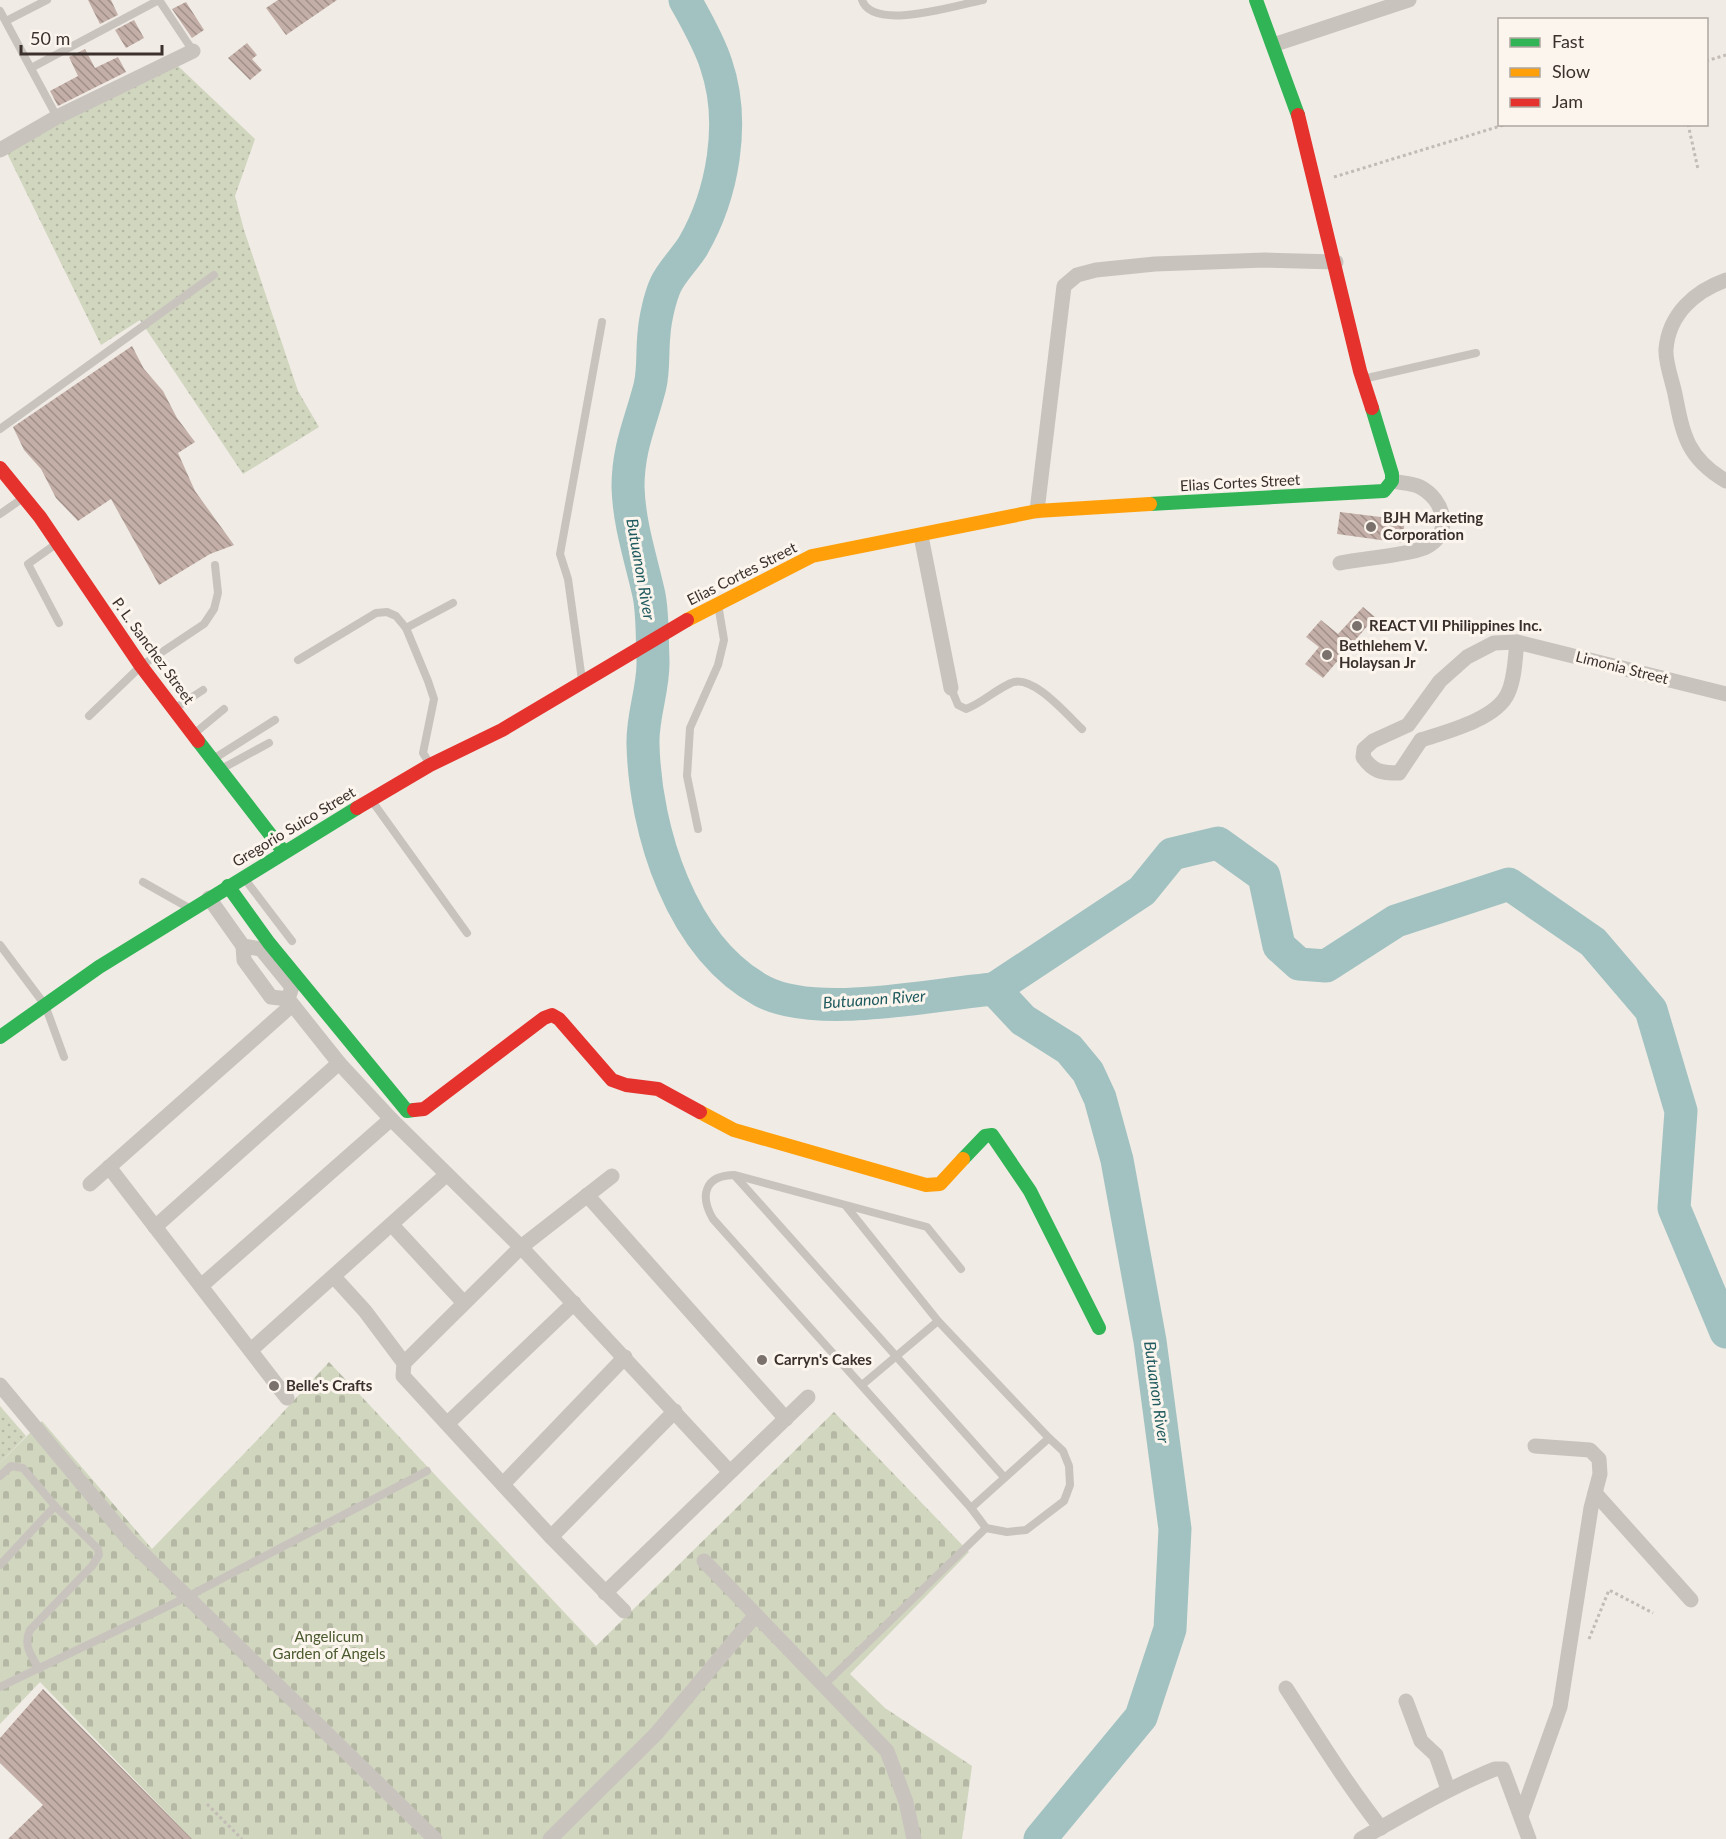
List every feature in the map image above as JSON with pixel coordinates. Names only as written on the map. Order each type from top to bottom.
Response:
[{"type":"street","points":[[1256,0],[1296,105],[1336,262],[1362,379],[1390,467],[1392,481],[1420,487],[1443,510],[1444,525],[1437,537],[1424,548],[1341,562]]},
{"type":"street","points":[[1273,45],[1409,0]]},
{"type":"street","points":[[0,150],[57,117],[193,51]]},
{"type":"street","points":[[1037,512],[1064,286],[1077,275],[1096,270],[1155,264],[1265,260],[1336,262]]},
{"type":"street","points":[[1726,280],[1689,300],[1671,329],[1665,350],[1684,437],[1696,458],[1710,471],[1726,480]]},
{"type":"street","name":"P. L. Sanchez Street","points":[[0,468],[57,543],[141,666],[283,851]]},
{"type":"street","name":"Elias Cortes Street","points":[[616,664],[702,611],[812,556],[1037,512],[1384,491],[1392,481]]},
{"type":"street","points":[[921,536],[951,688]]},
{"type":"street","name":"Limonia Street","points":[[1408,725],[1440,681],[1467,657],[1494,642],[1517,642],[1726,694]]},
{"type":"street","points":[[1421,740],[1408,725],[1373,741],[1364,749],[1363,757],[1369,766],[1379,773],[1399,773],[1421,740],[1449,731],[1497,709],[1508,693],[1517,642]]},
{"type":"street","name":"Gregorio Suico Street","points":[[0,1037],[99,967],[283,851],[430,765],[502,730],[616,664]]},
{"type":"street","points":[[228,886],[269,943],[407,1111],[424,1109],[544,1018],[552,1015],[559,1019],[612,1080],[619,1084],[658,1089],[734,1130],[926,1185],[940,1184],[985,1136],[992,1135],[1030,1191],[1099,1328]]},
{"type":"street","points":[[209,898],[243,946],[244,960],[271,997],[290,1002],[339,1063],[391,1119],[521,1247],[729,1472]]},
{"type":"street","points":[[90,1184],[290,1002],[292,987],[261,949],[243,946]]},
{"type":"street","points":[[155,1227],[339,1063]]},
{"type":"street","points":[[201,1286],[391,1119]]},
{"type":"street","points":[[110,1167],[287,1398]]},
{"type":"street","points":[[251,1350],[335,1278],[446,1175]]},
{"type":"street","points":[[612,1176],[521,1247],[404,1363],[403,1376],[504,1483],[551,1537],[624,1611]]},
{"type":"street","points":[[587,1195],[786,1419]]},
{"type":"street","points":[[392,1225],[464,1303]]},
{"type":"street","points":[[335,1278],[365,1311],[404,1363]]},
{"type":"street","points":[[448,1423],[573,1303]]},
{"type":"street","points":[[504,1483],[625,1357]]},
{"type":"street","points":[[0,1385],[129,1540],[435,1839]]},
{"type":"street","points":[[605,1593],[807,1397]]},
{"type":"street","points":[[551,1537],[675,1411]]},
{"type":"street","points":[[1521,1816],[1560,1707],[1600,1474],[1599,1459],[1590,1450],[1535,1446]]},
{"type":"street","points":[[1595,1493],[1690,1600]]},
{"type":"street","points":[[704,1561],[887,1751],[906,1802],[914,1839]]},
{"type":"street","points":[[550,1839],[656,1734],[755,1616]]},
{"type":"street","points":[[1287,1688],[1321,1739],[1342,1778],[1381,1828]]},
{"type":"street","points":[[1406,1701],[1421,1742],[1436,1755],[1448,1789]]},
{"type":"street","points":[[1361,1839],[1414,1811],[1448,1789],[1495,1769],[1503,1769],[1529,1839]]},
{"type":"lane","points":[[6,21],[47,0]]},
{"type":"lane","points":[[31,68],[159,0],[193,51]]},
{"type":"lane","points":[[862,0],[865,8],[874,14],[891,18],[983,0]]},
{"type":"lane","points":[[0,11],[57,117]]},
{"type":"lane","points":[[0,429],[214,275]]},
{"type":"lane","points":[[583,684],[568,579],[560,554],[602,322]]},
{"type":"lane","points":[[1362,379],[1476,353]]},
{"type":"lane","points":[[0,514],[24,497]]},
{"type":"lane","points":[[57,543],[28,564],[58,623]]},
{"type":"lane","points":[[89,716],[141,666],[204,624],[211,615],[218,593],[215,566]]},
{"type":"lane","points":[[406,628],[453,603]]},
{"type":"lane","points":[[698,829],[687,776],[690,728],[718,665],[724,640],[718,603]]},
{"type":"lane","points":[[298,660],[376,613],[387,612],[396,616],[406,628],[434,699],[423,753],[430,765]]},
{"type":"lane","points":[[951,688],[958,705],[966,709],[1012,682],[1025,682],[1043,693],[1082,729]]},
{"type":"lane","points":[[174,709],[203,690]]},
{"type":"lane","points":[[194,734],[224,709]]},
{"type":"lane","points":[[216,764],[275,720]]},
{"type":"lane","points":[[216,764],[269,743]]},
{"type":"lane","points":[[371,800],[467,933]]},
{"type":"lane","points":[[243,876],[292,941]]},
{"type":"lane","points":[[143,882],[191,909]]},
{"type":"lane","points":[[0,945],[45,1005],[64,1057]]},
{"type":"lane","points":[[846,1206],[938,1321],[1064,1451],[1069,1466],[1070,1485],[1064,1501],[1026,1530],[1007,1532],[986,1528],[971,1508],[713,1219],[706,1207],[705,1194],[712,1181],[721,1175],[735,1175],[927,1227],[961,1269]]},
{"type":"lane","points":[[735,1175],[1004,1477]]},
{"type":"lane","points":[[862,1385],[938,1321]]},
{"type":"lane","points":[[971,1508],[1049,1438]]},
{"type":"lane","points":[[0,1476],[11,1466],[23,1468],[55,1506],[98,1549],[99,1555],[92,1566],[30,1630],[26,1638],[27,1646],[39,1669]]},
{"type":"lane","points":[[0,1687],[187,1597],[427,1471]]},
{"type":"lane","points":[[0,1564],[55,1506]]},
{"type":"lane","points":[[823,1686],[986,1528]]},
{"type":"path","points":[[1708,61],[1726,55]]},
{"type":"path","points":[[1315,183],[1500,126]]},
{"type":"path","points":[[1688,126],[1698,169]]},
{"type":"path","points":[[1587,1643],[1609,1590],[1653,1613]]},
{"type":"path","points":[[207,1804],[242,1839]]},
{"type":"green space","points":[[177,65],[255,139],[235,196],[244,230],[298,391],[319,427],[243,474],[140,320],[101,345],[5,149]]},
{"type":"green space","name":"Angelicum Garden of Angels","points":[[329,1362],[596,1646],[834,1412],[969,1552],[850,1674],[885,1708],[972,1766],[962,1839],[192,1839],[40,1682],[0,1724],[0,1463],[42,1421],[152,1549]]},
{"type":"green space","points":[[0,1406],[26,1436],[0,1463]]},
{"type":"building","points":[[88,0],[111,0],[118,15],[100,24]]},
{"type":"building","points":[[278,0],[337,0],[286,35],[266,8]]},
{"type":"building","points":[[186,2],[204,30],[192,38],[172,9]]},
{"type":"building","points":[[134,20],[144,38],[126,48],[115,30]]},
{"type":"building","points":[[247,43],[257,55],[252,59],[262,70],[250,80],[228,58]]},
{"type":"building","points":[[85,49],[95,68],[118,57],[126,72],[58,106],[50,91],[78,76],[69,57]]},
{"type":"building","points":[[132,346],[144,369],[163,391],[177,418],[195,442],[178,453],[195,491],[234,545],[210,554],[159,585],[111,499],[78,521],[56,498],[41,469],[24,450],[13,427]]},
{"type":"building","name":"BJH Marketing Corporation","points":[[1340,512],[1405,520],[1402,543],[1337,534]]},
{"type":"building","name":"Bethlehem V. Holaysan Jr","points":[[1363,607],[1375,617],[1323,678],[1305,664],[1319,647],[1306,637],[1321,620],[1338,634]]},
{"type":"building","points":[[43,1689],[192,1839],[8,1839],[43,1805],[0,1763],[0,1738]]},
{"type":"waterway","name":"Butuanon River","points":[[685,0],[710,48],[722,86],[725,110],[723,157],[719,181],[703,226],[693,246],[669,279],[660,302],[655,328],[651,380],[630,459],[628,487],[633,528],[649,595],[652,619],[653,670],[643,734],[645,778],[660,849],[673,884],[689,916],[710,946],[734,971],[762,991],[785,999],[813,1004],[875,1003],[994,989],[1023,1020],[1069,1049],[1088,1072],[1100,1098],[1117,1160],[1150,1341],[1175,1529],[1170,1629],[1141,1717],[1040,1839]]},
{"type":"waterway","points":[[994,989],[1142,891],[1172,854],[1218,843],[1264,876],[1279,946],[1299,964],[1326,966],[1396,921],[1509,884],[1593,942],[1651,1010],[1681,1111],[1674,1208],[1726,1332]]},
{"type":"traffic: fast","points":[[1256,0],[1298,115]]},
{"type":"traffic: fast","points":[[1150,504],[1384,491],[1392,481],[1392,474],[1372,408]]},
{"type":"traffic: fast","points":[[198,741],[283,851]]},
{"type":"traffic: fast","points":[[0,1037],[99,967],[357,808]]},
{"type":"traffic: fast","points":[[228,886],[269,943],[407,1111],[414,1110]]},
{"type":"traffic: fast","points":[[963,1159],[985,1136],[992,1135],[1030,1191],[1099,1328]]},
{"type":"traffic: slow","points":[[687,620],[812,556],[1037,511],[1150,504]]},
{"type":"traffic: slow","points":[[700,1112],[734,1130],[926,1185],[940,1184],[963,1159]]},
{"type":"traffic: jam","points":[[1298,115],[1360,371],[1372,408]]},
{"type":"traffic: jam","points":[[0,468],[40,517],[141,666],[198,741]]},
{"type":"traffic: jam","points":[[357,808],[430,765],[502,730],[687,620]]},
{"type":"traffic: jam","points":[[414,1110],[424,1109],[544,1018],[552,1015],[559,1019],[612,1080],[626,1085],[658,1089],[700,1112]]},
{"type":"place","name":"BJH Marketing Corporation","points":[[1371,527]]},
{"type":"place","name":"REACT VII Philippines Inc.","points":[[1357,626]]},
{"type":"place","name":"Bethlehem V. Holaysan Jr","points":[[1327,655]]},
{"type":"place","name":"Carryn's Cakes","points":[[762,1360]]},
{"type":"place","name":"Belle's Crafts","points":[[274,1386]]}]
